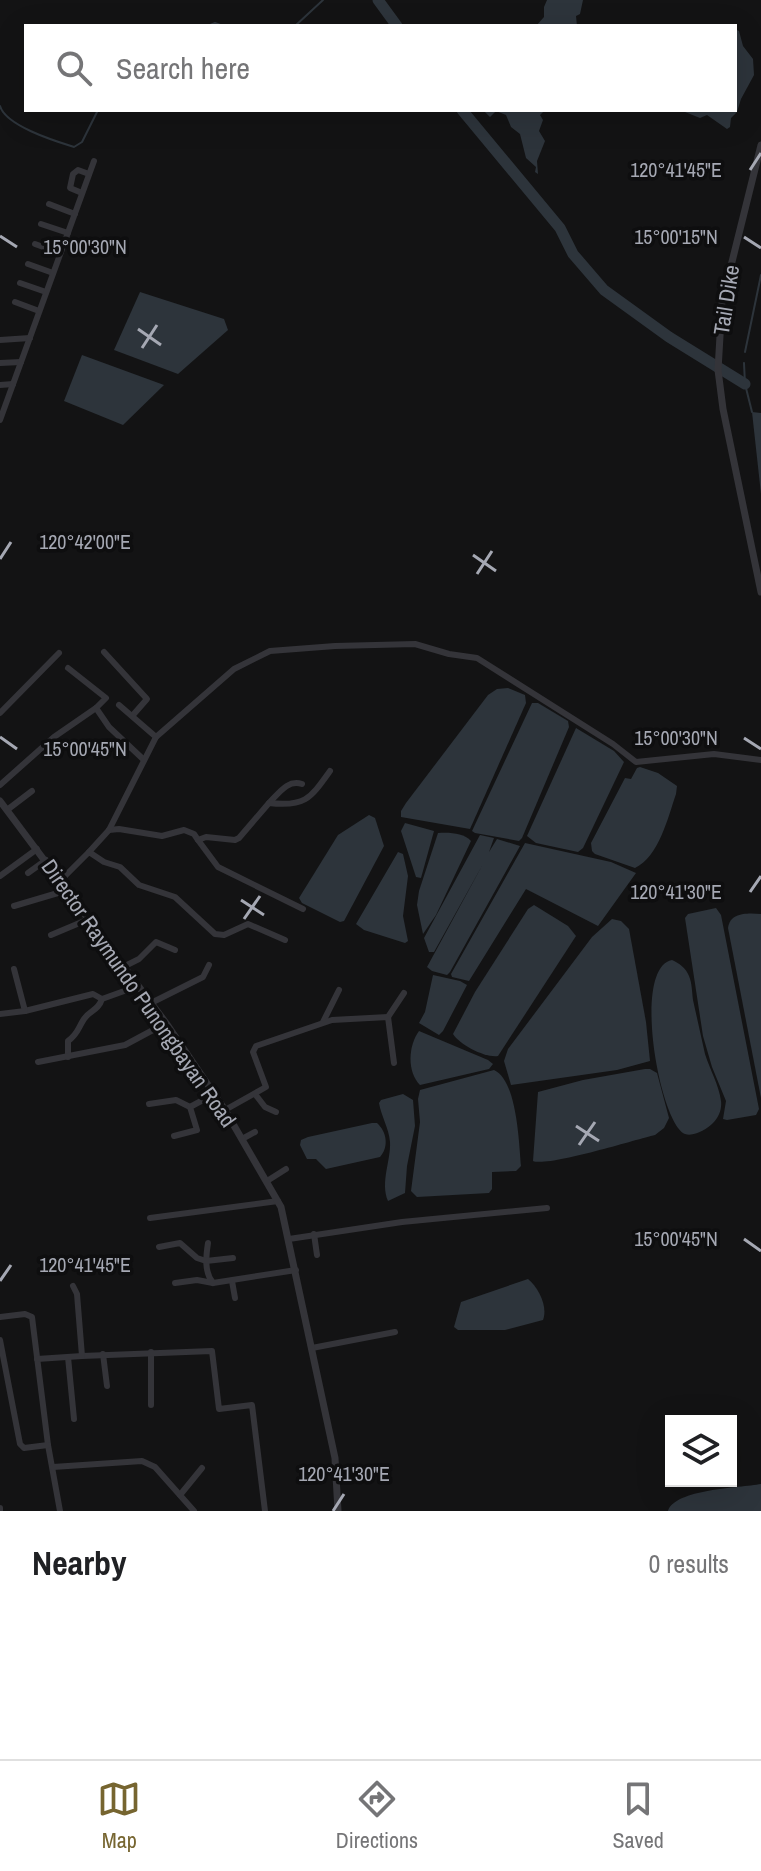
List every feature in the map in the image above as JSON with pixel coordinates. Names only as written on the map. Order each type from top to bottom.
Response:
[{"type":"street","name":"Tail Dike","points":[[761,145],[722,302],[718,367],[723,409],[761,592]]},
{"type":"street","points":[[0,420],[2,407],[94,161]]},
{"type":"street","points":[[82,193],[70,188],[73,174],[78,170],[89,174]]},
{"type":"street","points":[[49,204],[75,214]]},
{"type":"street","points":[[41,224],[68,233]]},
{"type":"street","points":[[35,244],[60,253]]},
{"type":"street","points":[[28,264],[53,273]]},
{"type":"street","points":[[20,283],[46,292]]},
{"type":"street","points":[[15,302],[39,311]]},
{"type":"street","points":[[0,340],[30,338]]},
{"type":"street","points":[[0,363],[21,362]]},
{"type":"street","points":[[0,385],[13,384]]},
{"type":"street","points":[[61,880],[109,830],[156,737],[215,684],[252,658],[270,651],[415,644],[477,658],[613,744],[636,762],[714,754],[761,760]]},
{"type":"street","points":[[104,652],[147,699],[133,715]]},
{"type":"street","points":[[0,713],[59,653]]},
{"type":"street","points":[[0,785],[54,737],[106,698],[68,668]]},
{"type":"street","points":[[119,705],[156,737]]},
{"type":"street","points":[[96,708],[109,727],[144,760]]},
{"type":"street","points":[[269,803],[305,801],[330,771]]},
{"type":"street","points":[[198,840],[206,837],[239,838],[289,784],[302,784]]},
{"type":"street","points":[[7,810],[32,791]]},
{"type":"street","name":"Director Raymundo Punongbayan Road","points":[[0,801],[166,1023],[225,1110],[278,1201],[296,1270],[335,1458],[338,1511]]},
{"type":"street","points":[[109,830],[162,836],[184,830],[194,834],[218,867],[303,909]]},
{"type":"street","points":[[0,876],[37,849]]},
{"type":"street","points":[[89,852],[104,862],[120,867],[139,885],[175,897],[215,934],[224,935],[248,924],[285,940]]},
{"type":"street","points":[[28,873],[46,860]]},
{"type":"street","points":[[14,906],[68,890]]},
{"type":"street","points":[[51,935],[89,919]]},
{"type":"street","points":[[125,966],[139,959],[156,942],[175,950]]},
{"type":"street","points":[[151,1003],[203,977],[209,965]]},
{"type":"street","points":[[14,969],[25,1011]]},
{"type":"street","points":[[0,1014],[93,994],[102,999],[138,986]]},
{"type":"street","points":[[323,1022],[339,990]]},
{"type":"street","points":[[394,1063],[388,1017],[404,993]]},
{"type":"street","points":[[68,1057],[68,1041],[78,1034],[85,1018],[99,1008],[102,999]]},
{"type":"street","points":[[225,1110],[266,1087],[253,1052],[256,1046],[323,1022],[388,1017]]},
{"type":"street","points":[[38,1062],[125,1045],[166,1023]]},
{"type":"street","points":[[190,1107],[214,1094]]},
{"type":"street","points":[[255,1094],[265,1107],[276,1112]]},
{"type":"street","points":[[149,1104],[176,1100],[190,1107],[197,1130],[174,1136]]},
{"type":"street","points":[[242,1139],[255,1132]]},
{"type":"street","points":[[267,1181],[286,1169]]},
{"type":"street","points":[[150,1218],[278,1201]]},
{"type":"street","points":[[289,1239],[547,1208]]},
{"type":"street","points":[[314,1234],[317,1255]]},
{"type":"street","points":[[159,1247],[183,1243],[197,1258],[206,1261],[233,1258]]},
{"type":"street","points":[[208,1243],[206,1261],[213,1283]]},
{"type":"street","points":[[175,1283],[232,1281],[296,1270]]},
{"type":"street","points":[[232,1281],[235,1298]]},
{"type":"street","points":[[73,1286],[77,1294],[82,1356]]},
{"type":"street","points":[[0,1317],[30,1314],[60,1511]]},
{"type":"street","points":[[312,1348],[395,1332]]},
{"type":"street","points":[[0,1340],[20,1444],[24,1448],[48,1445]]},
{"type":"street","points":[[37,1359],[212,1351],[219,1409],[252,1405],[265,1511]]},
{"type":"street","points":[[151,1352],[151,1405]]},
{"type":"street","points":[[103,1354],[107,1386]]},
{"type":"street","points":[[68,1357],[74,1419]]},
{"type":"street","points":[[53,1467],[142,1461],[155,1467],[194,1511]]},
{"type":"street","points":[[180,1495],[202,1468]]},
{"type":"shaded area","points":[[547,0],[583,0],[580,14],[576,16],[577,24],[538,24],[544,17]]},
{"type":"shaded area","points":[[737,30],[743,46],[753,59],[754,75],[737,112]]},
{"type":"shaded area","points":[[498,112],[543,112],[539,131],[545,141],[537,161],[538,174],[536,167],[526,158],[520,134],[511,127],[506,115]]},
{"type":"shaded area","points":[[685,112],[737,112],[727,129],[707,115],[700,118]]},
{"type":"shaded area","points":[[140,292],[224,319],[228,330],[178,374],[114,350]]},
{"type":"shaded area","points":[[82,355],[164,385],[123,425],[64,401]]},
{"type":"shaded area","points":[[752,412],[761,413],[761,494]]},
{"type":"shaded area","points":[[508,688],[525,695],[526,703],[470,829],[401,817],[406,803],[488,695],[497,689]]},
{"type":"shaded area","points":[[532,703],[538,703],[568,721],[569,727],[522,838],[519,841],[475,833],[472,831]]},
{"type":"shaded area","points":[[576,728],[614,751],[624,762],[583,848],[578,852],[536,843],[527,836]]},
{"type":"shaded area","points":[[640,767],[658,773],[677,786],[662,836],[650,855],[635,868],[595,854],[591,843],[625,778],[631,779]]},
{"type":"shaded area","points":[[369,815],[375,818],[384,846],[344,921],[340,922],[302,903],[299,898],[338,835]]},
{"type":"shaded area","points":[[405,823],[434,831],[421,878],[416,877],[401,831]]},
{"type":"shaded area","points":[[438,833],[456,834],[471,841],[436,915],[423,934],[417,905],[419,891]]},
{"type":"shaded area","points":[[480,835],[494,838],[489,852],[497,839],[520,846],[450,972],[447,975],[432,971],[427,967],[483,864],[434,952],[429,952],[424,938]]},
{"type":"shaded area","points":[[525,843],[611,862],[636,873],[598,926],[526,889],[469,981],[452,977],[451,974]]},
{"type":"shaded area","points":[[398,852],[403,854],[408,876],[403,916],[408,941],[405,943],[364,930],[356,924]]},
{"type":"shaded area","points":[[534,905],[568,926],[576,936],[498,1056],[480,1053],[453,1034],[475,992],[528,909]]},
{"type":"shaded area","points":[[716,908],[721,915],[759,1109],[756,1115],[727,1120],[723,1119],[726,1101],[703,1036],[685,918],[688,914]]},
{"type":"shaded area","points":[[761,914],[761,1098],[728,928],[736,916]]},
{"type":"shaded area","points":[[612,919],[621,921],[629,929],[650,1061],[617,1070],[511,1085],[504,1061],[508,1049],[592,937]]},
{"type":"shaded area","points":[[672,960],[688,973],[705,1054],[721,1101],[715,1121],[704,1130],[692,1134],[685,1134],[676,1124],[667,1104],[654,1046],[653,989],[660,969]]},
{"type":"shaded area","points":[[433,975],[467,985],[439,1035],[419,1023],[425,1012]]},
{"type":"shaded area","points":[[419,1031],[493,1064],[489,1069],[420,1085],[410,1059]]},
{"type":"shaded area","points":[[645,1069],[657,1073],[669,1118],[664,1128],[655,1135],[592,1152],[533,1161],[538,1092]]},
{"type":"shaded area","points":[[494,1070],[502,1076],[512,1099],[521,1166],[516,1171],[492,1172],[492,1189],[489,1193],[417,1197],[411,1191],[420,1122],[420,1090]]},
{"type":"shaded area","points":[[403,1094],[413,1100],[415,1126],[405,1193],[388,1201],[385,1179],[390,1142],[379,1103]]},
{"type":"shaded area","points":[[377,1123],[385,1135],[385,1149],[380,1157],[326,1169],[316,1159],[307,1159],[300,1145],[301,1140],[308,1137]]},
{"type":"shaded area","points":[[528,1279],[542,1298],[543,1320],[505,1330],[458,1330],[454,1327],[461,1302]]},
{"type":"shaded area","points":[[761,1484],[761,1511],[668,1511],[682,1498]]},
{"type":"waterway","points":[[297,24],[323,0]]},
{"type":"waterway","points":[[378,0],[396,24]]},
{"type":"waterway","points":[[213,24],[218,24]]},
{"type":"waterway","points":[[0,106],[11,120],[21,126],[74,147],[82,142],[97,112]]},
{"type":"waterway","points":[[464,112],[560,228],[573,254],[604,290],[669,337],[745,384]]},
{"type":"waterway","points":[[745,352],[761,275]]},
{"type":"waterway","points":[[744,363],[752,412]]}]
